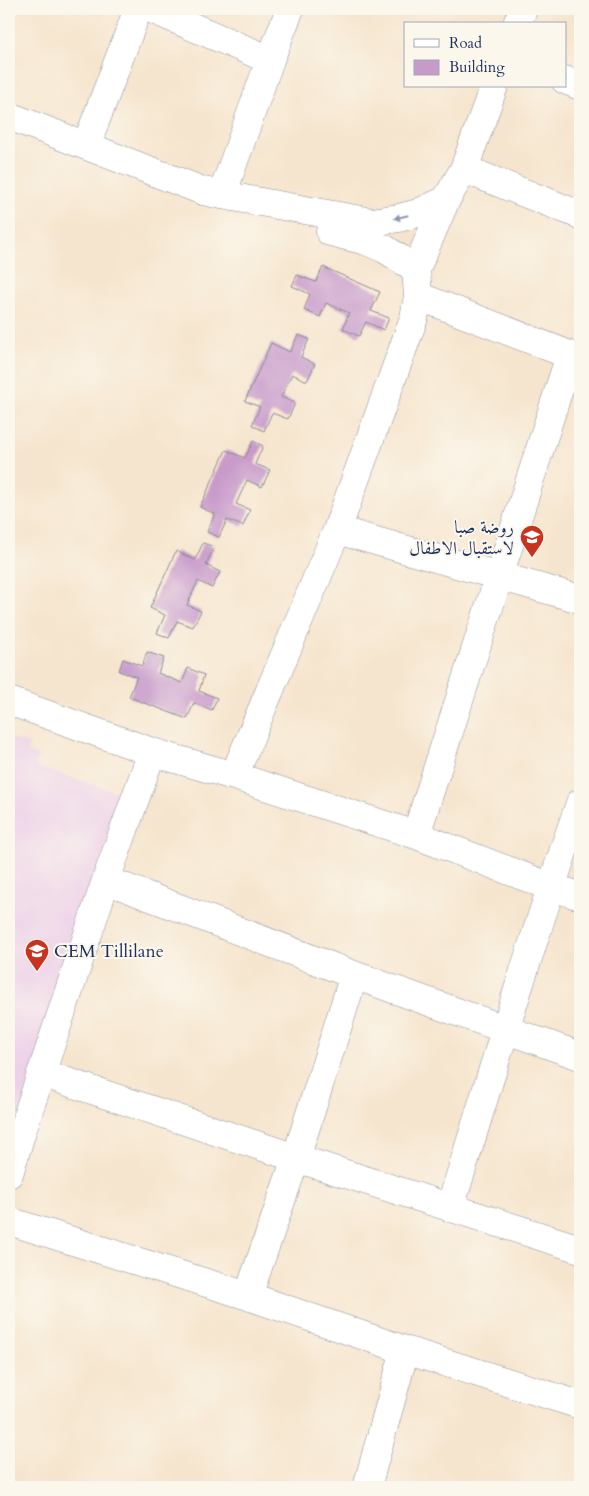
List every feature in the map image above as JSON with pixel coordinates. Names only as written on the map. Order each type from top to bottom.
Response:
[{"type":"street","points":[[86,146],[138,9]]},
{"type":"street","points":[[150,9],[270,60]]},
{"type":"street","points":[[222,194],[290,9]]},
{"type":"street","points":[[518,22],[523,9]]},
{"type":"street","points":[[566,80],[580,86]]},
{"type":"street","points":[[234,776],[337,530],[414,318],[417,282],[446,200],[464,169],[493,88]]},
{"type":"street","points":[[9,116],[204,191],[372,222],[418,213],[446,200]]},
{"type":"street","points":[[9,128],[176,196],[203,205],[272,218],[366,241],[385,249],[417,282],[575,357],[499,576],[416,835]]},
{"type":"street","points":[[464,169],[580,215]]},
{"type":"street","points":[[337,530],[580,598]]},
{"type":"street","points":[[9,701],[152,752],[234,776],[416,835],[551,887],[580,896]]},
{"type":"street","points":[[9,1174],[106,880],[152,752]]},
{"type":"street","points":[[450,1208],[505,1030],[580,803]]},
{"type":"street","points":[[106,880],[354,975],[580,1056]]},
{"type":"street","points":[[248,1296],[296,1158],[354,975]]},
{"type":"street","points":[[41,1074],[580,1250]]},
{"type":"street","points":[[9,1221],[248,1296],[405,1350],[580,1405]]},
{"type":"street","points":[[367,1487],[405,1350]]},
{"type":"shaded area","name":"CEM Tillilane","points":[[9,738],[29,744],[27,753],[38,756],[35,766],[123,794],[9,1150]]},
{"type":"building","points":[[323,267],[380,292],[371,311],[389,318],[384,330],[366,322],[359,336],[343,329],[349,313],[326,303],[320,317],[304,310],[310,294],[292,286],[297,275],[316,282]]},
{"type":"building","points":[[298,335],[309,339],[301,357],[315,364],[307,381],[292,374],[281,397],[295,403],[288,419],[272,413],[264,431],[252,425],[260,407],[245,401],[271,343],[290,352]]},
{"type":"building","points":[[253,441],[263,446],[255,464],[270,470],[262,487],[247,480],[236,504],[250,510],[243,526],[227,520],[219,537],[207,532],[215,514],[200,507],[226,450],[245,458]]},
{"type":"building","points":[[203,543],[214,547],[206,565],[220,572],[212,588],[198,581],[187,605],[201,611],[193,627],[177,621],[169,638],[157,633],[165,615],[150,608],[176,551],[195,560]]},
{"type":"building","points":[[147,652],[164,658],[158,673],[182,683],[188,668],[204,675],[199,691],[217,698],[212,710],[194,703],[187,719],[129,697],[137,677],[119,671],[123,659],[142,666]]},
{"type":"place","name":"روضة صبا لاستقبال الاطفال","points":[[532,558]]},
{"type":"place","name":"CEM Tillilane","points":[[37,972]]}]
